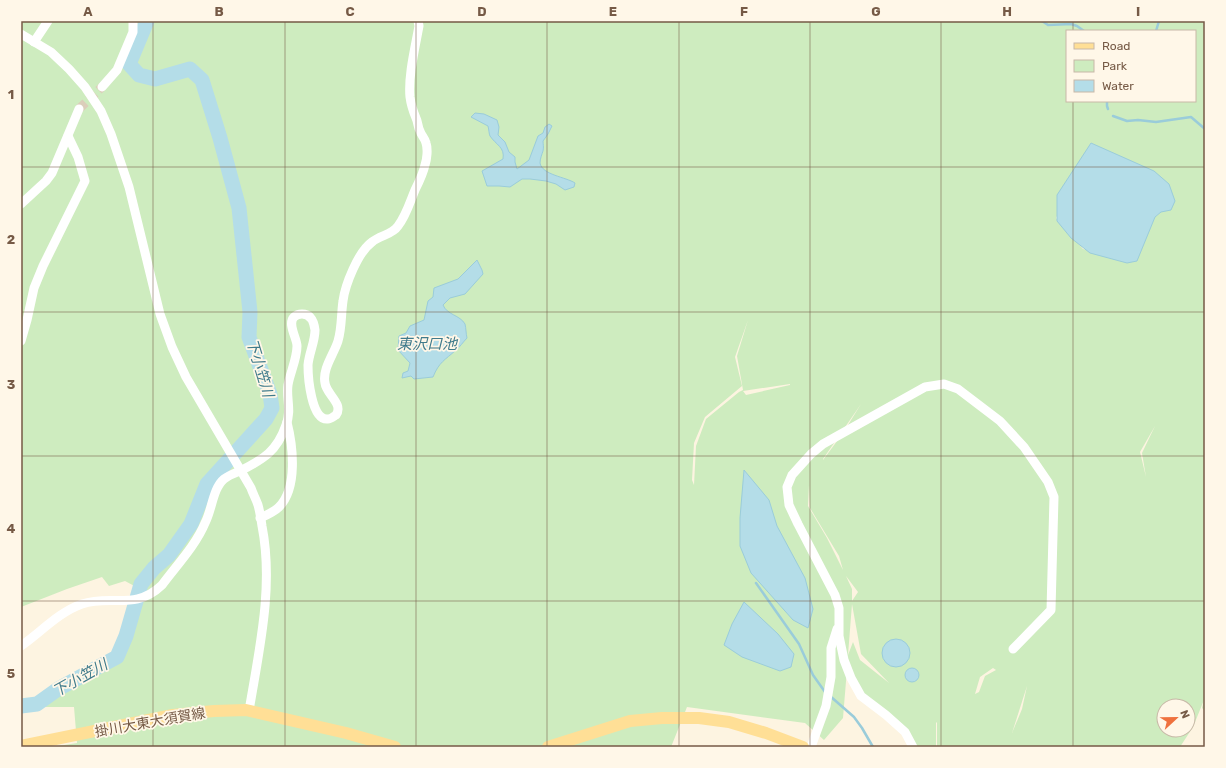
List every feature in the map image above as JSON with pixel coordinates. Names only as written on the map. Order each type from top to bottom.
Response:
[{"type":"main road","name":"掛川大東大須賀線","points":[[21,746],[173,716],[214,711],[246,710],[346,733],[395,747]]},
{"type":"main road","points":[[548,747],[630,721],[662,718],[698,718],[729,722],[766,733],[803,747]]},
{"type":"street","points":[[34,42],[48,21]]},
{"type":"street","points":[[102,87],[117,70],[133,32],[133,21]]},
{"type":"street","points":[[21,646],[66,612],[81,604],[98,601],[129,601],[144,597],[154,592],[162,585],[200,534],[206,521],[217,487],[224,479],[256,463],[272,451],[284,432],[289,416],[288,387],[297,348],[291,323],[296,315],[306,314],[313,322],[315,335],[308,362],[310,389],[316,409],[321,417],[328,419],[335,415],[338,404],[326,390],[324,378],[338,342],[344,291],[352,272],[366,247],[372,241],[394,231],[405,216],[426,164],[426,144],[412,108],[410,87],[419,26],[418,21]]},
{"type":"street","points":[[21,34],[50,52],[69,69],[85,87],[101,111],[111,134],[129,187],[160,314],[172,347],[186,377],[251,488],[258,506],[266,556],[266,589],[264,618],[249,711]]},
{"type":"street","points":[[21,204],[46,181],[52,173],[79,109]]},
{"type":"street","points":[[21,341],[34,288],[43,266],[85,181],[78,157],[68,136]]},
{"type":"street","points":[[913,747],[905,732],[862,696],[851,678],[844,660],[839,636],[839,608],[835,595],[789,505],[787,487],[792,475],[810,454],[823,444],[925,387],[944,384],[958,389],[1000,421],[1024,446],[1048,482],[1054,497],[1051,610],[1013,649]]},
{"type":"street","points":[[260,518],[274,512],[280,506],[290,489],[292,472],[290,436],[287,422]]},
{"type":"street","points":[[811,747],[826,706],[831,677],[831,648],[839,623]]},
{"type":"green space","points":[[21,21],[1205,21],[1205,711],[1202,708],[1204,700],[1196,720],[1196,698],[1156,698],[1156,738],[1186,738],[1180,747],[937,747],[937,722],[936,747],[913,747],[905,732],[858,691],[847,669],[843,718],[824,740],[805,723],[687,707],[671,747],[52,747],[77,743],[74,707],[37,707],[88,678],[124,654],[140,589],[125,581],[109,586],[102,577],[21,607]],"holes":[[[1091,143],[1161,212],[1155,217],[1087,250],[1083,249],[1056,218]],[[748,320],[737,356],[743,390],[706,419],[696,446],[694,485],[692,480],[694,443],[705,417],[742,386],[735,357]],[[790,384],[746,395],[743,391]],[[861,404],[843,433],[823,459]],[[1155,426],[1142,453],[1146,477],[1140,452]],[[809,485],[810,508],[839,556],[843,570],[827,538],[808,506]],[[846,576],[858,592],[852,601],[852,589]],[[852,604],[861,654],[889,683],[860,660],[853,642],[848,655]],[[993,668],[996,670],[985,676],[979,692],[975,694],[980,677]],[[1027,686],[1022,709],[1012,733]]]},
{"type":"water","points":[[475,113],[484,114],[497,120],[499,127],[498,135],[505,142],[509,152],[515,157],[517,169],[529,160],[538,136],[543,133],[545,127],[549,124],[552,126],[543,141],[543,150],[540,163],[545,170],[550,173],[575,183],[574,187],[565,190],[556,184],[530,179],[522,179],[510,187],[487,186],[482,171],[503,159],[503,152],[490,136],[488,126],[471,117]]},
{"type":"water","points":[[1091,143],[1154,171],[1169,184],[1175,201],[1171,210],[1161,212],[1155,217],[1137,261],[1127,263],[1090,253],[1071,238],[1057,221],[1057,195]]},
{"type":"water","name":"東沢口池","points":[[477,260],[483,274],[465,294],[450,298],[443,305],[447,311],[463,321],[465,324],[467,338],[445,359],[433,377],[414,379],[411,376],[402,378],[403,373],[408,371],[410,363],[398,350],[399,336],[406,333],[410,326],[424,320],[428,301],[433,297],[434,288],[458,279]]},
{"type":"water","points":[[744,470],[769,500],[777,526],[805,578],[813,609],[808,628],[793,620],[751,573],[740,546],[740,518]]},
{"type":"water","points":[[744,602],[778,634],[794,654],[791,667],[780,671],[742,657],[724,645],[732,624]]},
{"type":"water","points":[[896,639],[902,640],[906,643],[909,647],[909,659],[906,663],[902,666],[896,667],[890,666],[886,663],[883,659],[882,653],[883,647],[886,643],[890,640]]},
{"type":"water","points":[[912,668],[917,670],[919,675],[917,680],[912,682],[907,680],[905,675],[907,670]]},
{"type":"waterway","name":"下小笠川","points":[[21,706],[37,704],[58,689],[117,657],[126,636],[141,584],[154,568],[169,555],[191,524],[207,484],[266,419],[272,408],[270,394],[249,337],[250,312],[239,208],[202,80],[190,69],[155,79],[139,75],[129,64],[147,21]]},
{"type":"waterway","points":[[1042,21],[1048,25],[1071,24],[1083,30]]},
{"type":"waterway","points":[[1156,30],[1159,21]]},
{"type":"waterway","points":[[1107,102],[1108,109]]},
{"type":"waterway","points":[[1113,116],[1127,121],[1138,120],[1156,122],[1191,117],[1205,129]]},
{"type":"waterway","points":[[756,583],[799,644],[813,675],[825,692]]},
{"type":"waterway","points":[[830,696],[854,717],[873,747]]},
{"type":"tunnel","points":[[79,109],[102,87]]}]
